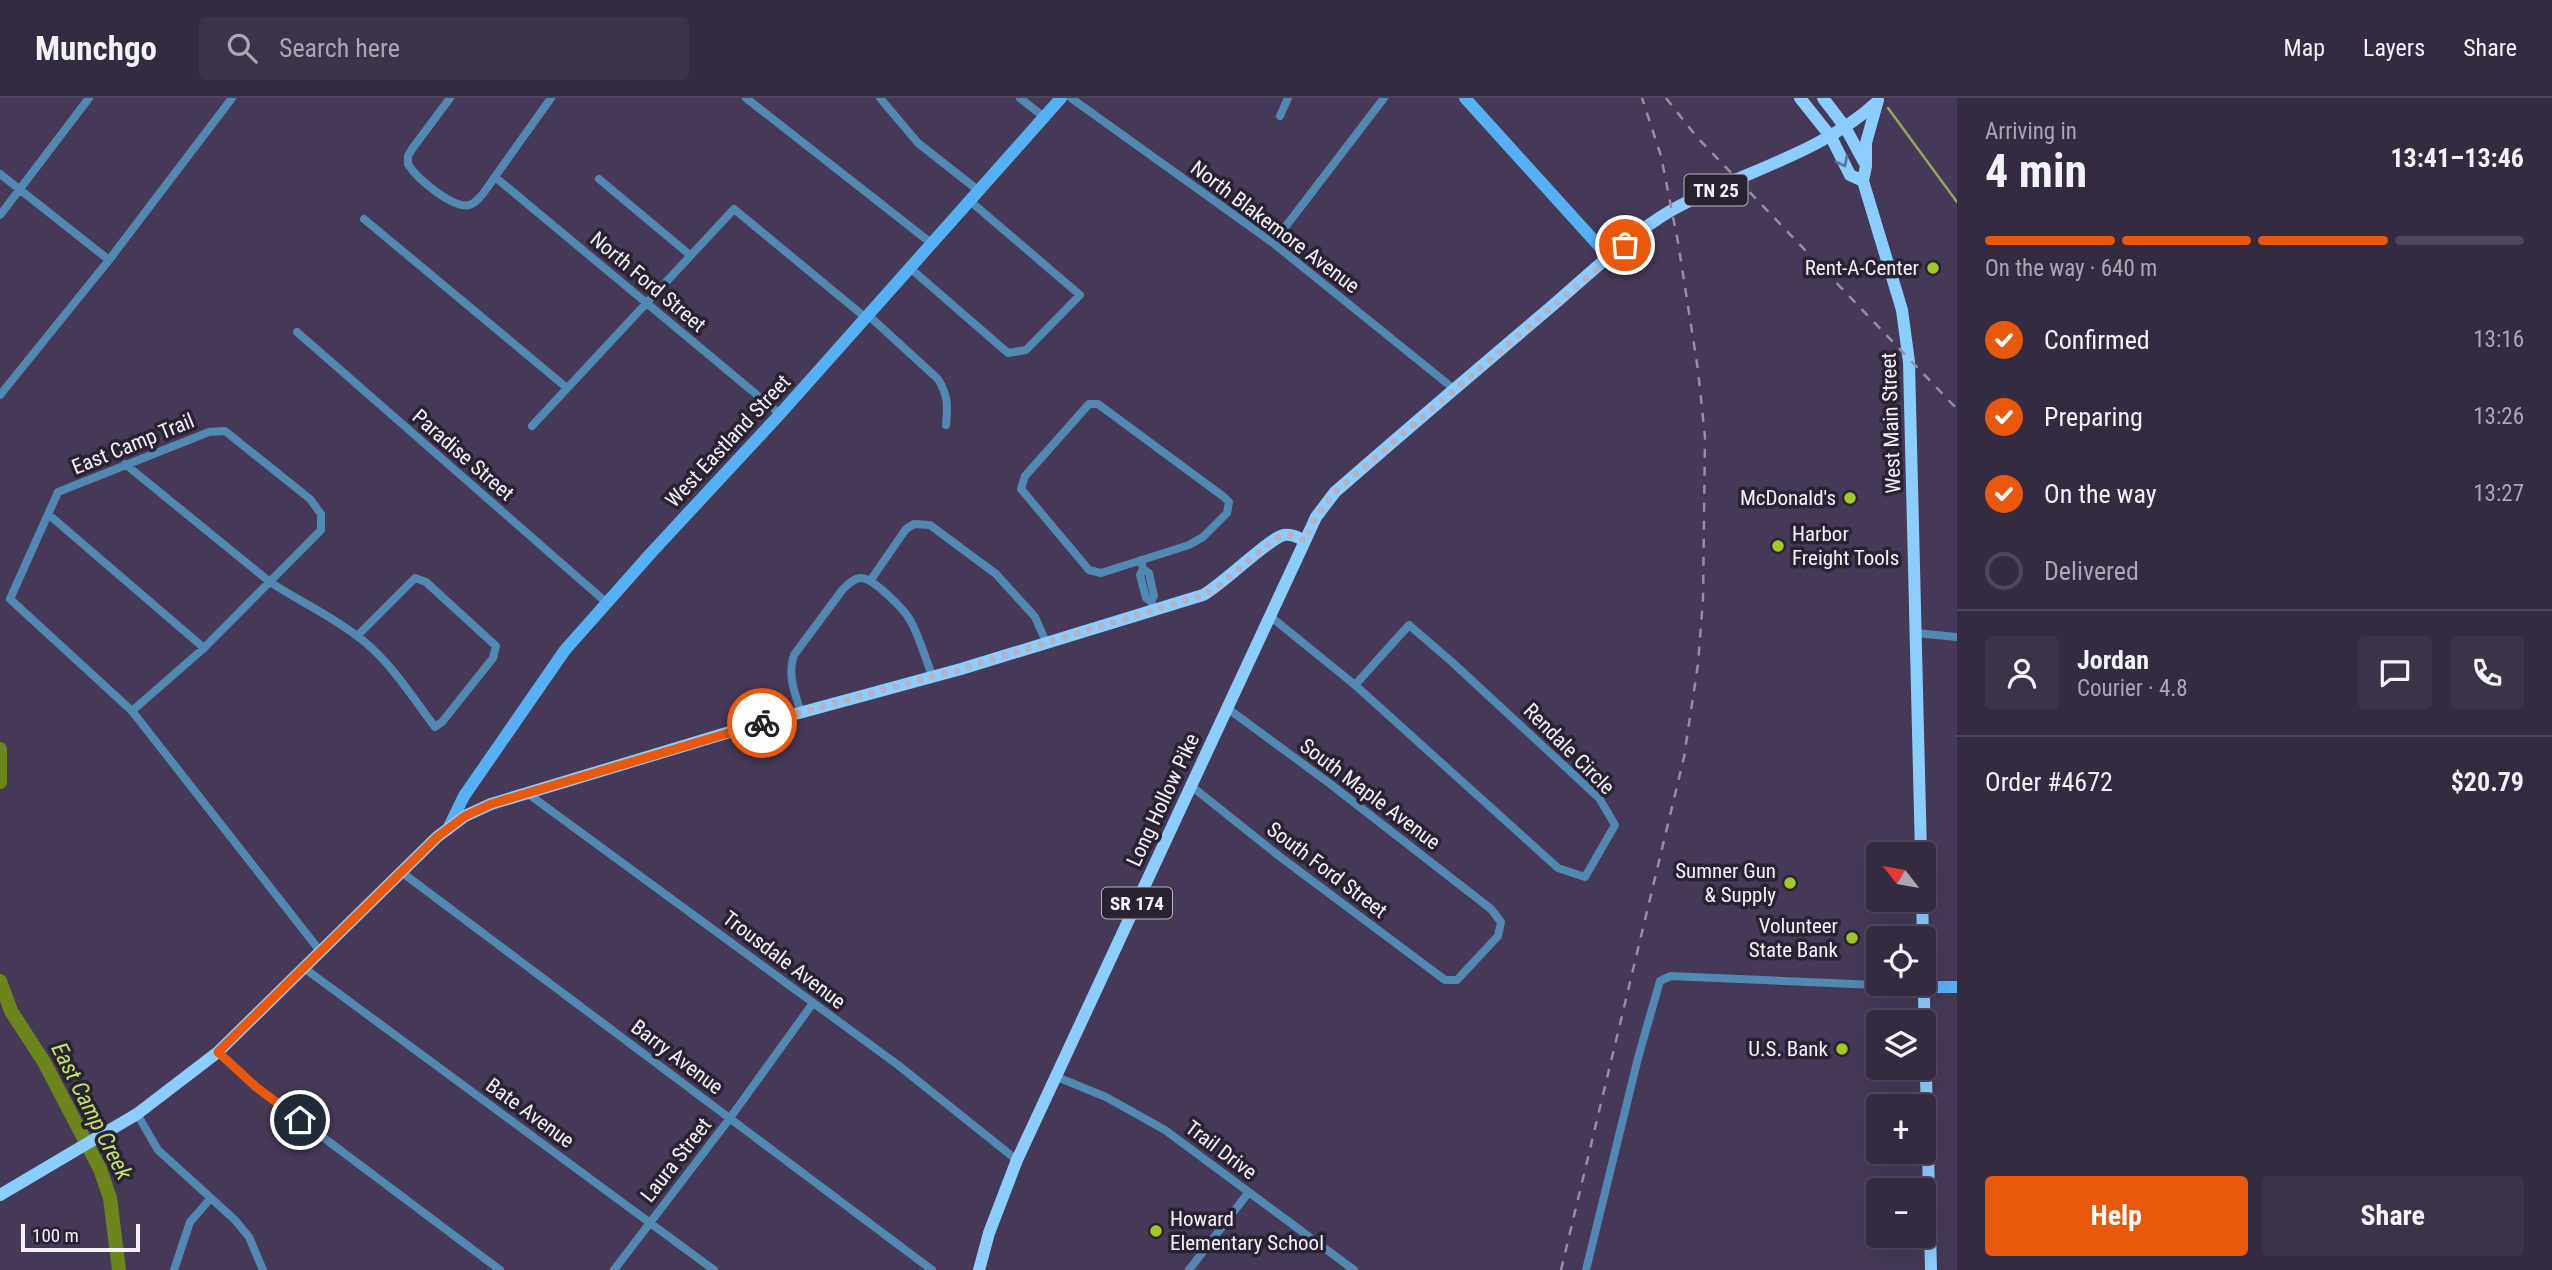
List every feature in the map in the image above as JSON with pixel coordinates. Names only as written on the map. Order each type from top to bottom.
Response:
[{"type":"main road","points":[[1800,98],[1830,137],[1850,176],[1863,181]]},
{"type":"main road","points":[[1823,98],[1845,127],[1866,166]]},
{"type":"main road","name":"TN 25","points":[[1305,541],[1316,517],[1335,492],[1609,257],[1672,210],[1830,137],[1878,100]]},
{"type":"main road","name":"West Main Street","points":[[1878,100],[1866,143],[1863,181],[1905,322],[1909,362],[1921,842]]},
{"type":"main road","name":"West Eastland Street","points":[[0,1195],[137,1114],[218,1052],[400,871],[465,816],[527,793],[933,677],[1152,606],[1203,595],[1216,588],[1276,538],[1289,535],[1305,541]]},
{"type":"main road","name":"Long Hollow Pike","points":[[979,1270],[989,1233],[1017,1160],[1305,541]]},
{"type":"main road","points":[[1924,996],[1931,1270]]},
{"type":"street","points":[[0,215],[89,98]]},
{"type":"street","points":[[0,396],[109,260],[232,98]]},
{"type":"street","points":[[450,98],[412,149],[408,164],[434,189],[456,204],[466,206],[474,203],[495,177],[551,98]]},
{"type":"street","points":[[746,98],[931,243]]},
{"type":"street","points":[[880,98],[918,144],[979,191]]},
{"type":"street","points":[[1020,98],[1044,117]]},
{"type":"street","name":"West Eastland Street","points":[[448,829],[464,796],[550,670],[651,552],[780,414],[1061,98]]},
{"type":"street","name":"North Blakemore Avenue","points":[[1070,98],[1273,243],[1454,389]]},
{"type":"street","points":[[1280,116],[1288,98]]},
{"type":"street","points":[[1273,243],[1384,98]]},
{"type":"street","points":[[1465,98],[1609,257]]},
{"type":"street","points":[[0,174],[109,260]]},
{"type":"street","name":"North Ford Street","points":[[495,177],[780,414]]},
{"type":"street","points":[[599,179],[690,255]]},
{"type":"street","points":[[910,268],[1008,353],[1026,350],[1080,295],[970,201]]},
{"type":"street","points":[[532,426],[734,209],[867,317],[938,379],[945,390],[948,403],[946,425]]},
{"type":"street","points":[[364,219],[567,388]]},
{"type":"street","name":"Paradise Street","points":[[297,332],[607,603]]},
{"type":"street","points":[[1089,404],[1098,404],[1229,502],[1227,513],[1203,537],[1142,565],[1095,573],[1081,561],[1021,489],[1025,476],[1089,404]]},
{"type":"street","name":"East Camp Trail","points":[[132,711],[204,648],[321,530],[321,514],[310,499],[225,431],[209,432],[58,492],[10,599],[132,711],[320,951]]},
{"type":"street","points":[[125,464],[270,582],[318,608],[357,636],[387,664],[435,727],[442,722],[493,658],[496,646],[426,582],[415,578],[357,636]]},
{"type":"street","points":[[48,514],[204,648]]},
{"type":"street","points":[[870,581],[906,529],[914,524],[930,525],[996,574],[1010,588],[1035,617],[1046,642]]},
{"type":"street","points":[[1142,565],[1149,573],[1154,596],[1152,606]]},
{"type":"street","points":[[801,713],[791,680],[790,667],[794,655],[852,580],[861,578],[870,581],[897,604],[910,620],[933,677]]},
{"type":"street","name":"Rendale Circle","points":[[1270,616],[1355,685],[1558,869],[1585,877],[1615,825],[1599,798],[1424,637],[1409,625],[1355,685]]},
{"type":"street","points":[[1916,633],[1957,636]]},
{"type":"street","name":"South Maple Avenue","points":[[1227,708],[1491,908],[1502,922],[1498,936],[1457,980],[1445,980]]},
{"type":"street","name":"South Ford Street","points":[[1190,785],[1279,856],[1445,980]]},
{"type":"street","name":"Trousdale Avenue","points":[[527,793],[898,1065],[1017,1160]]},
{"type":"street","name":"Barry Avenue","points":[[400,871],[932,1270]]},
{"type":"street","name":"Bate Avenue","points":[[304,968],[714,1270]]},
{"type":"street","points":[[1586,1270],[1660,981],[1671,976],[1866,984]]},
{"type":"street","points":[[1936,987],[1957,987]]},
{"type":"street","name":"Laura Street","points":[[614,1270],[730,1118],[813,1003]]},
{"type":"street","points":[[218,1052],[256,1087],[500,1270]]},
{"type":"street","name":"Trail Drive","points":[[1057,1077],[1106,1097],[1165,1130],[1354,1270]]},
{"type":"street","points":[[137,1114],[158,1150],[235,1220],[249,1237],[263,1270]]},
{"type":"street","points":[[1189,1270],[1248,1193]]},
{"type":"street","points":[[174,1270],[190,1222],[210,1199]]},
{"type":"waterway","points":[[1888,108],[1957,202]]},
{"type":"waterway","name":"East Camp Creek","points":[[0,749],[0,782]]},
{"type":"waterway","name":"East Camp Creek","points":[[0,981],[11,1011],[44,1062],[100,1169],[110,1198],[119,1270]]},
{"type":"railway","points":[[1561,1270],[1684,757],[1698,664],[1703,599],[1705,437],[1698,370],[1661,156],[1642,98]]},
{"type":"railway","points":[[1666,98],[1696,136],[1957,409]]},
{"type":"way so far","points":[[762,723],[961,669],[1203,595],[1236,573],[1276,538],[1289,535],[1305,541],[1316,517],[1335,492],[1625,245]]},
{"type":"place","name":"Rent-A-Center","points":[[1933,268]]},
{"type":"place","name":"McDonald's","points":[[1850,498]]},
{"type":"place","name":"Harbor Freight Tools","points":[[1778,546]]},
{"type":"place","name":"Sumner Gun & Supply","points":[[1790,883]]},
{"type":"place","name":"Volunteer State Bank","points":[[1852,938]]},
{"type":"place","name":"U.S. Bank","points":[[1842,1049]]},
{"type":"place","name":"Howard Elementary School","points":[[1156,1231]]},
{"type":"route","points":[[300,1120],[256,1087],[218,1052],[437,837],[465,816],[491,804],[762,723]]}]
